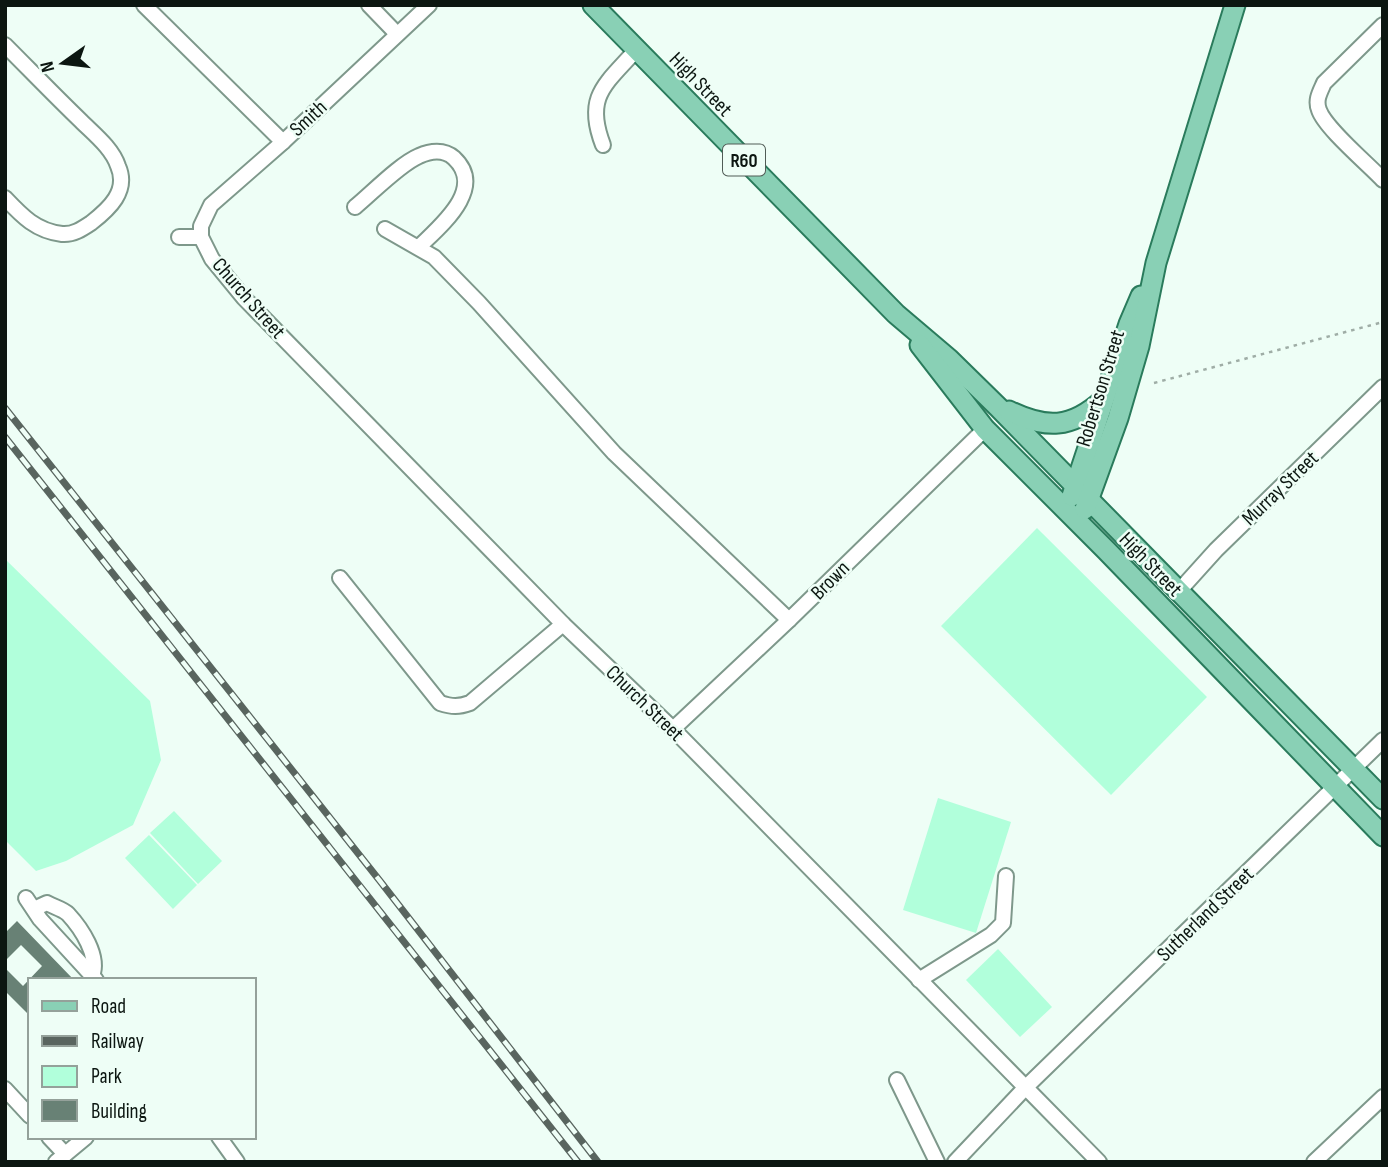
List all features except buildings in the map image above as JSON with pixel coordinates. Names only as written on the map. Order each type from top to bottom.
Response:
[{"type":"main road","name":"High Street","points":[[593,5],[896,314],[949,359],[999,407],[1383,799]]},
{"type":"main road","name":"Robertson Street","points":[[1073,517],[1082,492],[1118,418],[1139,346],[1156,263],[1235,5]]},
{"type":"main road","name":"Robertson Street","points":[[1082,492],[1104,398],[1129,324],[1156,263]]},
{"type":"main road","name":"High Street","points":[[896,314],[985,429],[1383,836]]},
{"type":"main road","points":[[999,407],[1035,422],[1056,424],[1084,415],[1104,398]]},
{"type":"street","points":[[144,5],[283,142]]},
{"type":"street","points":[[369,5],[397,34]]},
{"type":"street","name":"Smith","points":[[201,237],[201,226],[211,205],[283,142],[429,5]]},
{"type":"street","points":[[1383,25],[1324,83],[1317,103],[1325,121],[1383,180]]},
{"type":"street","points":[[5,45],[106,146],[120,168],[121,183],[110,208],[79,231],[66,234],[34,226],[5,198]]},
{"type":"street","points":[[603,145],[596,129],[596,100],[601,90],[636,50]]},
{"type":"street","points":[[355,207],[416,157],[443,152],[455,159],[462,171],[465,189],[449,216],[419,247]]},
{"type":"street","points":[[384,229],[434,257],[614,453],[789,620]]},
{"type":"street","points":[[179,237],[201,237]]},
{"type":"street","name":"Church Street","points":[[201,237],[212,259],[244,298],[563,624],[673,729],[1099,1162]]},
{"type":"street","name":"Murray Street","points":[[1179,591],[1216,550],[1383,387]]},
{"type":"street","name":"Brown","points":[[673,729],[985,429]]},
{"type":"street","points":[[340,578],[440,703],[449,706],[461,707],[470,703],[563,624]]},
{"type":"street","name":"Sutherland Street","points":[[954,1162],[1026,1087],[1383,740]]},
{"type":"street","points":[[919,980],[991,935],[1003,923],[1006,876]]},
{"type":"street","points":[[30,903],[47,903],[66,912],[89,947],[94,960],[94,978],[40,919],[30,903]]},
{"type":"street","points":[[897,1080],[937,1162]]},
{"type":"street","points":[[5,1089],[28,1114]]},
{"type":"street","points":[[1314,1162],[1383,1097]]},
{"type":"street","points":[[51,1139],[61,1158],[84,1139]]},
{"type":"street","points":[[220,1139],[237,1162]]},
{"type":"path","points":[[1154,383],[1383,322]]},
{"type":"green space","points":[[1037,528],[1207,697],[1111,795],[941,626]]},
{"type":"green space","points":[[5,559],[150,701],[161,760],[133,825],[66,861],[36,871],[5,840]]},
{"type":"green space","points":[[938,798],[1011,822],[976,933],[903,910]]},
{"type":"green space","points":[[174,811],[222,861],[198,884],[150,833]]},
{"type":"green space","points":[[149,835],[197,885],[173,909],[125,858]]},
{"type":"green space","points":[[998,949],[1052,1007],[1020,1037],[966,980]]},
{"type":"railway","points":[[5,408],[380,881],[598,1162]]},
{"type":"railway","points":[[5,437],[578,1162]]}]
